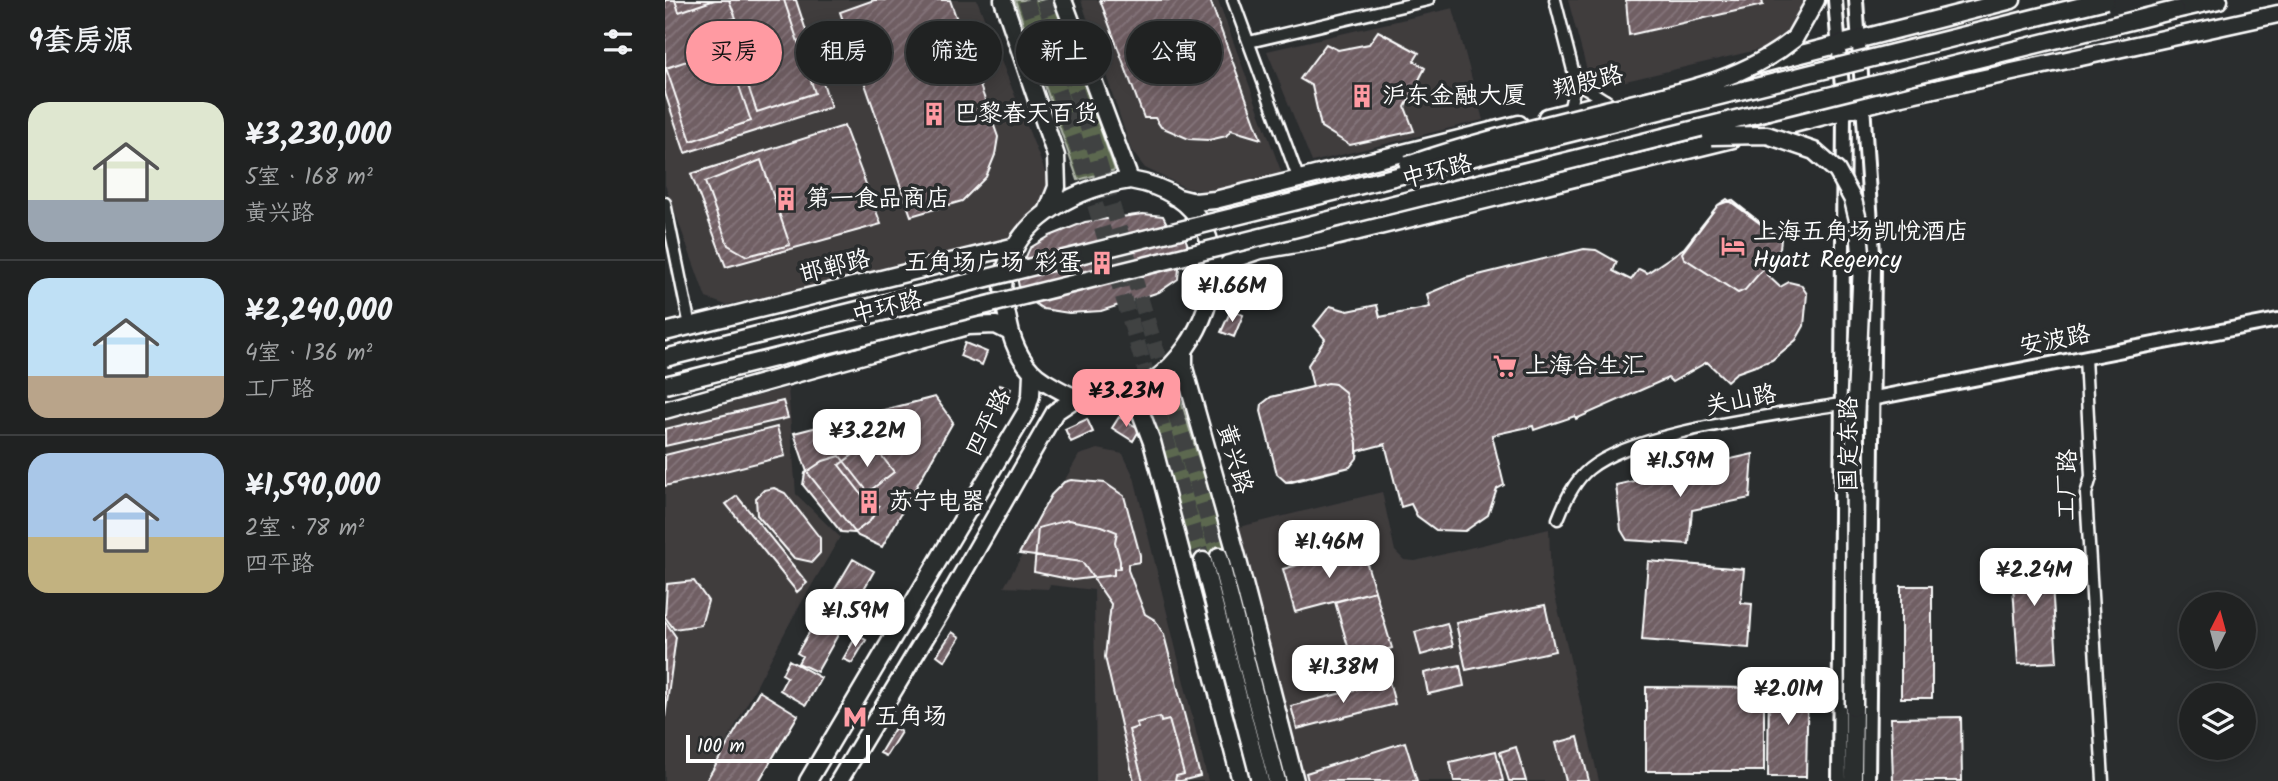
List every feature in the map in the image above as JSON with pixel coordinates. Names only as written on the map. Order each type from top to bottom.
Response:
[{"type":"main road","points":[[1003,0],[1056,156],[1057,187],[1047,212]]},
{"type":"main road","points":[[1063,0],[1131,180]]},
{"type":"main road","points":[[1306,200],[1464,146],[1725,80],[1768,58],[1794,39],[1816,0]]},
{"type":"main road","name":"翔殷路","points":[[1175,197],[1195,202],[1209,201],[1299,180],[2012,0]]},
{"type":"main road","name":"中环路","points":[[665,358],[2106,0]]},
{"type":"main road","name":"中环路","points":[[665,385],[2219,0]]},
{"type":"main road","points":[[1214,276],[1234,259],[1255,251],[1437,198],[2278,14]]},
{"type":"main road","points":[[1313,226],[1485,191],[1669,145],[1731,133],[1785,139],[1814,151],[1837,171],[1853,200],[1861,243],[1856,423],[1853,781]]},
{"type":"main road","points":[[1131,180],[1147,183],[1175,197],[1201,219],[1212,251],[1214,276],[1203,314],[1184,353],[1155,379],[1133,392],[1115,398],[1076,398],[1032,373],[1010,332],[1003,285],[1006,267],[1016,246],[1047,212],[1091,189],[1131,180]]},
{"type":"main road","name":"邯郸路","points":[[665,332],[1016,246]]},
{"type":"main road","points":[[665,410],[968,326],[996,325],[1010,332]]},
{"type":"main road","name":"黄兴路","points":[[1184,353],[1184,368],[1236,552],[1295,781]]},
{"type":"main road","name":"四平路","points":[[808,781],[1026,412],[1031,395],[1032,373]]},
{"type":"main road","points":[[1133,392],[1152,442],[1241,781]]},
{"type":"main road","name":"四平路","points":[[839,781],[1055,412],[1076,398]]},
{"type":"main road","points":[[1260,781],[1211,559],[1277,781]]},
{"type":"street","points":[[1233,0],[1299,180]]},
{"type":"street","points":[[1249,42],[1428,0]]},
{"type":"street","points":[[1555,0],[1576,82],[1569,111]]},
{"type":"street","name":"国定东路","points":[[1835,0],[1843,108],[1839,781]]},
{"type":"street","name":"国定东路","points":[[1856,0],[1874,268],[1868,781]]},
{"type":"street","points":[[1576,82],[1608,102]]},
{"type":"street","points":[[665,203],[690,326]]},
{"type":"street","name":"安波路","points":[[1840,404],[2278,320]]},
{"type":"street","name":"工厂路","points":[[2084,357],[2091,477],[2086,494],[2103,781]]},
{"type":"street","name":"关山路","points":[[1558,519],[1573,487],[1587,470],[1612,454],[1683,434],[1840,404]]},
{"type":"shaded area","points":[[665,0],[977,0],[985,21],[906,21],[906,84],[1002,84],[1002,63],[1046,174],[1048,196],[1042,210],[1011,243],[945,260],[726,305],[706,298],[665,185]]},
{"type":"shaded area","points":[[1081,0],[1218,0],[1282,174],[1214,193],[1186,188],[1145,168],[1131,150],[1109,84],[1112,84],[1112,21],[1088,21]]},
{"type":"shaded area","points":[[1568,0],[1803,0],[1799,21],[1774,46],[1592,89]]},
{"type":"shaded area","points":[[1453,8],[1483,120],[1312,162],[1267,51]]},
{"type":"shaded area","points":[[788,388],[796,494],[840,537],[792,619],[706,781],[665,781],[665,419]]},
{"type":"shaded area","points":[[1098,449],[1123,454],[1134,477],[1208,781],[1096,781],[1094,590],[1050,585],[1048,589],[1004,587],[1079,455]]},
{"type":"shaded area","points":[[1382,492],[1395,551],[1404,560],[1415,561],[1549,529],[1551,579],[1599,781],[1306,781],[1239,527]]},
{"type":"green space","points":[[1015,0],[1054,0],[1062,21],[1022,21]]},
{"type":"green space","points":[[1044,84],[1084,84],[1115,170],[1078,180]]},
{"type":"green space","points":[[1180,398],[1227,549],[1190,559],[1151,409]]},
{"type":"building","points":[[665,0],[796,0],[803,21],[796,21],[796,84],[823,84],[831,107],[685,153],[665,93]]},
{"type":"building","points":[[675,0],[715,0],[679,12]]},
{"type":"building","points":[[729,0],[784,0],[796,36],[796,84],[812,84],[815,93],[757,112],[747,84],[782,84],[782,21],[726,21],[736,18]]},
{"type":"building","name":"巴黎春天百货","points":[[874,0],[950,0],[957,21],[906,21],[906,84],[979,84],[998,137],[995,155],[986,177],[962,201],[911,216],[865,84],[892,84],[892,21],[843,21],[840,12]]},
{"type":"building","points":[[1100,0],[1210,0],[1218,21],[1126,21],[1126,70],[1112,32],[1112,21],[1108,21]]},
{"type":"building","points":[[1626,0],[1762,0],[1763,5],[1629,35]]},
{"type":"building","name":"沪东金融大厦","points":[[1378,31],[1419,53],[1414,61],[1425,68],[1405,107],[1414,131],[1350,145],[1321,127],[1312,86],[1300,79],[1326,44],[1338,50],[1369,44]]},
{"type":"building","points":[[1222,33],[1261,139],[1231,130],[1226,136],[1209,140],[1189,139],[1161,127],[1155,118],[1144,118],[1131,84],[1222,84]]},
{"type":"building","points":[[686,61],[686,84],[738,84],[751,121],[691,141],[666,68]]},
{"type":"building","name":"第一食品商店","points":[[844,126],[881,224],[726,267],[691,174]]},
{"type":"building","points":[[761,160],[790,245],[747,256],[728,245],[705,182]]},
{"type":"building","name":"上海合生汇","points":[[1727,199],[1781,239],[1780,248],[1769,262],[1767,275],[1780,287],[1789,282],[1801,285],[1807,294],[1804,326],[1796,340],[1772,360],[1736,373],[1727,381],[1707,362],[1672,382],[1668,378],[1576,419],[1575,416],[1534,430],[1533,426],[1492,435],[1504,485],[1497,489],[1488,515],[1465,531],[1436,530],[1417,516],[1411,504],[1401,507],[1385,444],[1358,451],[1357,458],[1350,467],[1292,482],[1286,482],[1277,474],[1261,411],[1262,404],[1271,397],[1313,387],[1308,365],[1325,339],[1314,326],[1330,306],[1348,311],[1377,305],[1380,317],[1430,307],[1427,294],[1466,278],[1584,249],[1596,250],[1617,262],[1613,271],[1631,280],[1639,269],[1647,273],[1684,248],[1718,205]]},
{"type":"building","name":"上海五角场凯悦酒店 Hyatt Regency","points":[[1732,200],[1781,239],[1780,248],[1769,262],[1745,290],[1738,293],[1684,258],[1682,253],[1718,205]]},
{"type":"building","name":"五角场广场 彩蛋","points":[[1143,214],[1163,216],[1168,226],[1183,233],[1189,248],[1179,268],[1178,279],[1159,292],[1101,311],[1069,313],[1043,309],[1020,293],[1017,276],[1030,248],[1050,236],[1085,222]]},
{"type":"building","points":[[1231,310],[1243,315],[1234,337],[1221,332]]},
{"type":"building","points":[[965,343],[987,352],[982,365],[960,356]]},
{"type":"building","points":[[1328,383],[1335,384],[1345,392],[1357,443],[1357,458],[1350,467],[1286,482],[1277,474],[1261,411],[1262,404],[1271,397]]},
{"type":"building","points":[[999,385],[1011,388],[1003,413],[993,410]]},
{"type":"building","name":"苏宁电器","points":[[935,397],[953,422],[882,547],[858,536],[807,472],[794,433]]},
{"type":"building","points":[[783,401],[788,418],[665,446],[665,429]]},
{"type":"building","points":[[1119,417],[1140,429],[1133,441],[1112,428]]},
{"type":"building","points":[[1087,419],[1093,432],[1071,442],[1065,429]]},
{"type":"building","points":[[777,427],[785,456],[665,486],[665,455]]},
{"type":"building","points":[[871,442],[894,472],[863,496],[839,465]]},
{"type":"building","points":[[1753,454],[1750,498],[1692,510],[1689,544],[1627,540],[1621,530],[1616,485]]},
{"type":"building","points":[[840,456],[879,506],[870,521],[854,533],[841,532],[803,485],[805,473],[823,461]]},
{"type":"building","points":[[1071,480],[1105,483],[1124,496],[1140,555],[1140,562],[1128,564],[1128,570],[1145,614],[1155,620],[1164,635],[1200,776],[1181,781],[1134,781],[1105,657],[1111,604],[1082,562],[1019,554],[1051,495],[1064,482]]},
{"type":"building","points":[[774,488],[785,493],[820,538],[820,553],[812,562],[794,558],[757,515],[756,498],[764,490]]},
{"type":"building","points":[[737,496],[807,583],[797,592],[726,504]]},
{"type":"building","points":[[1068,520],[1102,526],[1117,532],[1115,542],[1120,568],[1114,569],[1114,575],[1073,580],[1034,572],[1038,528]]},
{"type":"building","points":[[1362,547],[1375,591],[1295,612],[1283,569]]},
{"type":"building","points":[[2050,552],[2057,662],[2018,664],[2011,554]]},
{"type":"building","points":[[853,559],[874,571],[817,672],[798,663],[802,656],[797,653]]},
{"type":"building","points":[[1648,561],[1744,569],[1741,603],[1752,604],[1749,648],[1642,640]]},
{"type":"building","points":[[694,581],[708,601],[701,625],[674,629],[665,617],[667,584]]},
{"type":"building","points":[[1901,586],[1932,586],[1932,698],[1901,698]]},
{"type":"building","points":[[1375,591],[1392,648],[1352,660],[1335,602]]},
{"type":"building","points":[[1545,605],[1555,651],[1466,670],[1456,623]]},
{"type":"building","points":[[665,621],[676,637],[665,717]]},
{"type":"building","points":[[1447,623],[1453,646],[1421,655],[1415,632]]},
{"type":"building","points":[[952,632],[960,637],[945,661],[937,655]]},
{"type":"building","points":[[857,635],[866,640],[852,663],[843,659]]},
{"type":"building","points":[[789,660],[821,678],[806,705],[780,690],[787,677],[782,674]]},
{"type":"building","points":[[1460,665],[1464,686],[1428,694],[1424,673]]},
{"type":"building","points":[[1769,678],[1808,678],[1806,777],[1768,777]]},
{"type":"building","points":[[1389,681],[1395,704],[1297,729],[1291,706]]},
{"type":"building","points":[[1646,687],[1764,688],[1764,771],[1646,771]]},
{"type":"building","points":[[759,691],[798,715],[759,781],[706,781]]},
{"type":"building","points":[[1160,717],[1161,722],[1169,720],[1184,774],[1176,776],[1175,781],[1143,781],[1129,730],[1138,727],[1136,723]]},
{"type":"building","points":[[1961,717],[1962,781],[1893,781],[1891,718]]},
{"type":"building","points":[[895,728],[901,732],[886,756],[880,753]]},
{"type":"building","points":[[1578,737],[1589,781],[1566,781],[1556,743]]},
{"type":"building","points":[[1405,742],[1417,781],[1308,781],[1306,773]]},
{"type":"building","points":[[1516,747],[1526,781],[1509,781],[1500,752]]},
{"type":"building","points":[[1496,751],[1503,781],[1454,781],[1450,762]]},
{"type":"tunnel","points":[[1026,0],[1078,148],[1203,561]]},
{"type":"tunnel","points":[[1044,0],[1091,136],[1219,556]]},
{"type":"place","name":"沪东金融大厦","points":[[1362,96]]},
{"type":"place","name":"巴黎春天百货","points":[[934,114]]},
{"type":"place","name":"第一食品商店","points":[[786,199]]},
{"type":"place","name":"上海五角场凯悦酒店 Hyatt Regency","points":[[1733,246]]},
{"type":"place","name":"五角场广场 彩蛋","points":[[1102,263]]},
{"type":"place","name":"上海合生汇","points":[[1505,366]]},
{"type":"place","name":"苏宁电器","points":[[869,502]]},
{"type":"place","name":"五角场","points":[[855,717]]}]
